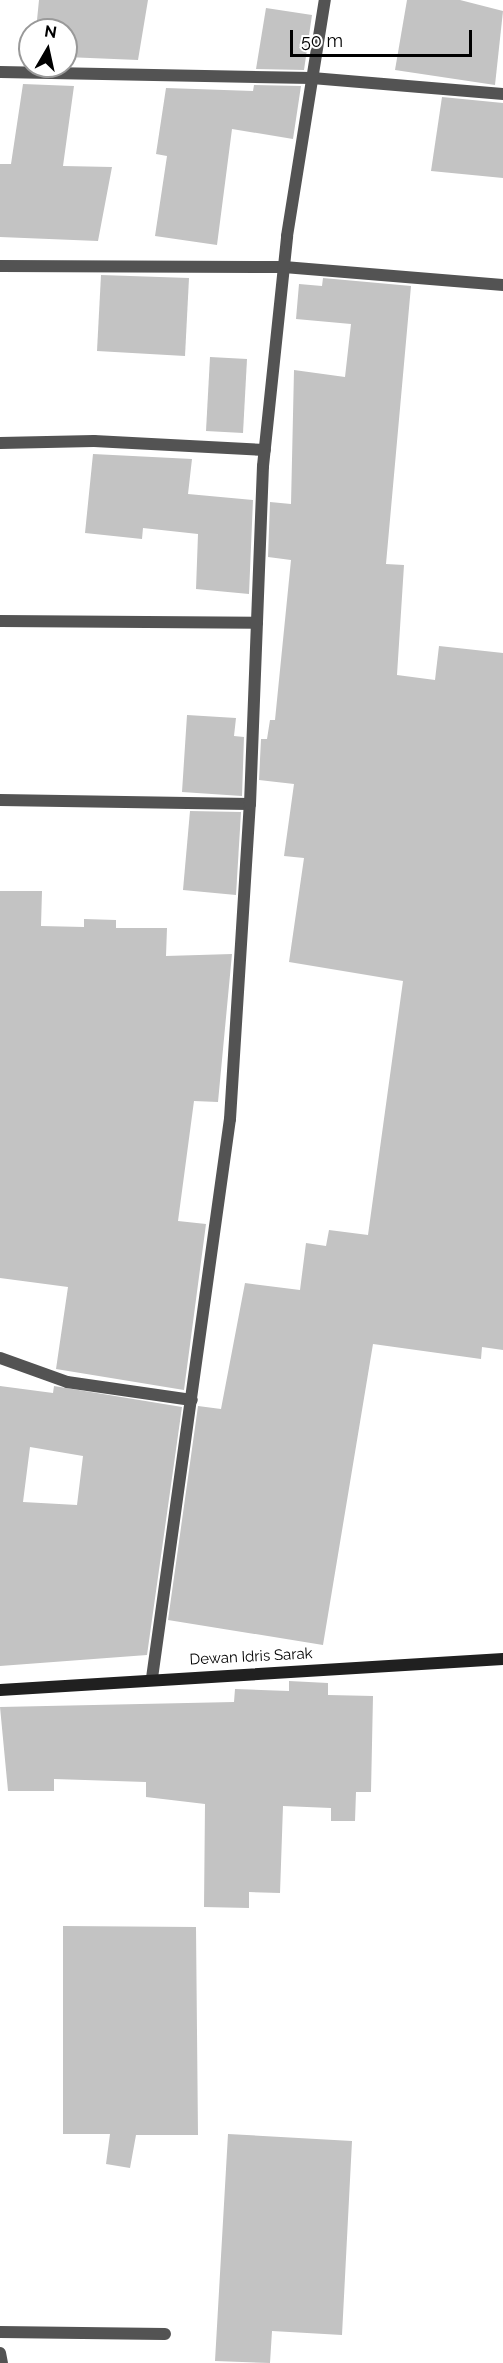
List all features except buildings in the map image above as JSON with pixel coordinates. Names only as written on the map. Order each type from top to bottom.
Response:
[{"type":"main road","name":"Dewan Idris Sarak","points":[[0,1690],[152,1678],[503,1659]]},
{"type":"street","points":[[152,1678],[230,1119],[250,804],[265,450],[284,267],[325,0]]},
{"type":"street","points":[[0,72],[312,78],[503,94]]},
{"type":"street","points":[[0,266],[284,267],[503,285]]},
{"type":"street","points":[[0,443],[94,441],[265,450]]},
{"type":"street","points":[[0,621],[257,623]]},
{"type":"street","points":[[0,800],[250,804]]},
{"type":"street","points":[[0,1358],[67,1382],[192,1400]]},
{"type":"street","points":[[0,2332],[165,2334]]},
{"type":"street","points":[[0,2353],[2,2363]]}]
